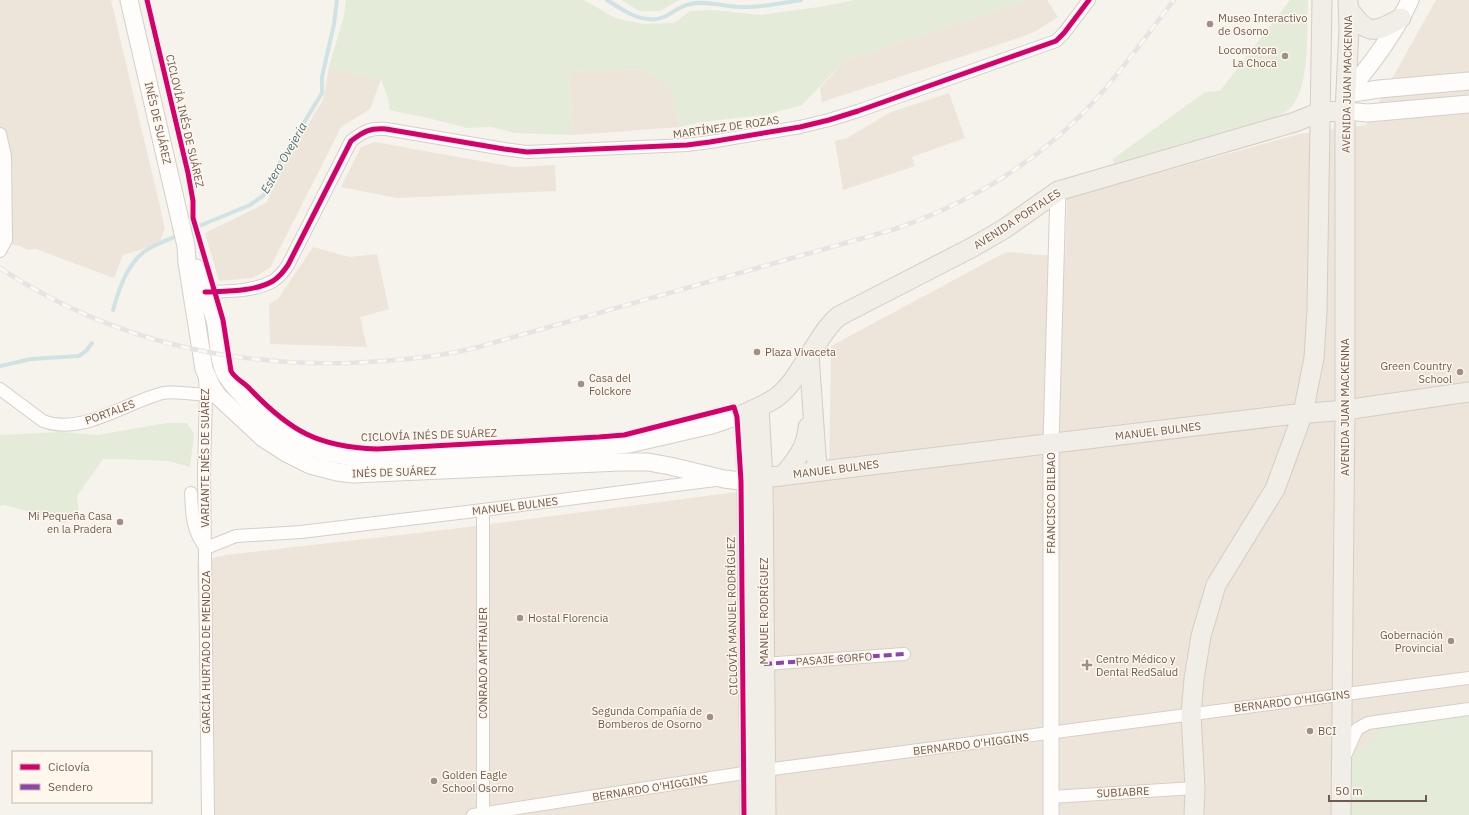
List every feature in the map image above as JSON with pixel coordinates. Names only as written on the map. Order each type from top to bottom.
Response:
[{"type":"main road","name":"INÉS DE SUÁREZ","points":[[129,0],[186,246],[187,263],[204,368],[212,387],[218,396],[248,426],[275,447],[299,461],[323,469],[352,474],[439,463],[629,444],[712,425]]},
{"type":"main road","points":[[1194,815],[1195,788],[1191,714],[1194,679],[1201,636],[1216,585],[1275,490],[1303,413],[1310,379],[1316,335],[1322,0]]},
{"type":"main road","points":[[1346,103],[1401,18],[1410,0]]},
{"type":"main road","points":[[1348,4],[1361,25],[1375,30],[1384,28],[1401,18]]},
{"type":"main road","name":"AVENIDA JUAN MACKENNA","points":[[1341,815],[1348,4]]},
{"type":"main road","name":"AVENIDA PORTALES","points":[[712,425],[752,411],[776,398],[792,381],[828,326],[839,316],[1004,229],[1058,191],[1295,122],[1379,89],[1469,81]]},
{"type":"main road","name":"AVENIDA PORTALES","points":[[1346,103],[1368,113],[1469,104]]},
{"type":"main road","name":"INÉS DE SUÁREZ","points":[[186,246],[193,259],[215,321],[221,360],[226,375],[233,385],[274,426],[309,447],[334,455],[439,463],[648,462],[724,478]]},
{"type":"main road","points":[[809,355],[818,471]]},
{"type":"main road","points":[[783,476],[804,447],[808,424],[806,400],[803,394],[795,389],[787,389],[784,391]]},
{"type":"main road","name":"MANUEL BULNES","points":[[724,478],[741,481],[1303,413],[1345,410],[1469,392]]},
{"type":"main road","name":"MANUEL RODRÍGUEZ","points":[[750,815],[758,772],[764,664],[752,411]]},
{"type":"main road","name":"MANUEL RODRÍGUEZ","points":[[755,479],[758,772],[766,815]]},
{"type":"street","name":"MARTÍNEZ DE ROZAS","points":[[205,292],[258,287],[273,281],[282,273],[288,265],[351,140],[363,132],[375,128],[527,152],[680,145],[710,142],[800,127],[858,111],[1056,41],[1064,33],[1089,0]]},
{"type":"street","points":[[0,134],[5,156],[6,240],[0,251]]},
{"type":"street","name":"FRANCISCO BILBAO","points":[[1051,815],[1051,444],[1058,191]]},
{"type":"street","name":"VARIANTE INÉS DE SUÁREZ","points":[[204,368],[206,395],[204,471],[206,548]]},
{"type":"street","name":"PORTALES","points":[[0,389],[43,421],[49,423],[71,424],[85,423],[165,392],[206,395]]},
{"type":"street","name":"MANUEL BULNES","points":[[206,548],[236,536],[301,532],[483,510],[724,478]]},
{"type":"street","points":[[191,493],[194,528],[198,538],[206,548]]},
{"type":"street","name":"CONRADO AMTHAUER","points":[[480,815],[483,510]]},
{"type":"street","name":"GARCÍA HURTADO DE MENDOZA","points":[[206,548],[208,815]]},
{"type":"street","name":"PASAJE CORFO","points":[[764,664],[904,654]]},
{"type":"street","name":"BERNARDO O'HIGGINS","points":[[480,815],[758,772],[1469,678]]},
{"type":"street","points":[[1342,763],[1357,729],[1368,723],[1469,708]]},
{"type":"street","name":"SUBIABRE","points":[[1051,797],[1195,788]]},
{"type":"shaded area","points":[[0,0],[111,0],[165,228],[159,244],[123,255],[114,278],[36,249],[28,250],[20,246],[0,242]]},
{"type":"shaded area","points":[[1029,0],[1047,0],[1058,17],[1036,31],[1019,38],[822,102],[820,88],[844,61]]},
{"type":"shaded area","points":[[1436,0],[1469,0],[1469,815],[204,815],[197,562],[225,555],[460,528],[829,480],[831,346],[1006,252],[1065,257],[1067,198],[1299,134],[1366,125]]},
{"type":"shaded area","points":[[329,67],[381,79],[370,109],[341,127],[270,268],[252,278],[219,281],[205,233],[266,203],[288,158],[323,100]]},
{"type":"shaded area","points":[[644,69],[670,85],[680,127],[573,135],[569,72]]},
{"type":"shaded area","points":[[949,93],[965,138],[912,157],[915,166],[843,190],[835,141],[847,138],[891,112]]},
{"type":"shaded area","points":[[375,142],[514,167],[555,165],[556,191],[397,198],[341,187],[361,147]]},
{"type":"shaded area","points":[[313,247],[349,257],[377,254],[389,309],[360,317],[367,347],[270,344],[269,304],[278,299]]},
{"type":"green space","points":[[346,0],[584,0],[615,18],[643,24],[674,23],[690,11],[713,10],[760,15],[819,7],[855,0],[1029,0],[844,61],[802,105],[765,115],[701,122],[680,127],[670,85],[644,69],[569,72],[573,135],[515,133],[492,127],[467,128],[390,110],[388,98],[381,79],[329,67],[344,16]]},
{"type":"green space","points":[[622,0],[679,0],[660,11],[639,11]]},
{"type":"green space","points":[[1290,0],[1308,0],[1305,72],[1302,86],[1297,98],[1289,109],[1272,118],[1114,164],[1113,159],[1205,92],[1220,91]]},
{"type":"green space","points":[[167,423],[187,423],[194,434],[190,467],[169,461],[103,459],[77,496],[79,514],[64,524],[50,517],[4,505],[0,506],[0,435],[62,432],[97,435]]},
{"type":"green space","points":[[1469,715],[1469,815],[1347,815],[1348,760],[1372,740],[1384,726]]},
{"type":"waterway","name":"Estero Ovejeria","points":[[187,231],[250,205],[264,195],[277,167],[322,93],[322,77],[334,24],[337,0]]},
{"type":"waterway","name":"Estero Ovejeria","points":[[607,0],[637,17],[655,19],[665,16],[684,6],[697,3],[748,7],[801,0]]},
{"type":"waterway","name":"Estero Ovejeria","points":[[113,310],[124,278],[139,256],[153,246],[179,235]]},
{"type":"waterway","name":"Estero Ovejeria","points":[[0,366],[31,359],[79,356],[86,351],[92,343]]},
{"type":"railway","points":[[0,268],[40,292],[81,313],[123,330],[166,343],[210,353],[301,363],[348,363],[412,358],[475,348],[895,229],[952,206],[1006,176],[1055,139],[1078,118],[1109,84],[1174,0]]},
{"type":"marked path","points":[[764,664],[904,654]]},
{"type":"cycle path","name":"CICLOVÍA INÉS DE SUÁREZ","points":[[147,0],[188,173],[193,201],[193,218],[223,320],[231,371],[278,416],[292,426],[306,434],[338,445],[377,449],[624,435],[734,407],[737,417],[741,481],[744,815]]},
{"type":"cycle path","points":[[205,292],[249,289],[265,285],[279,276],[288,265],[351,141],[367,131],[386,129],[527,152],[687,145],[800,127],[858,111],[1056,41],[1064,33],[1089,0]]},
{"type":"place","name":"Museo Interactivo de Osorno","points":[[1210,24]]},
{"type":"place","name":"Locomotora La Choca","points":[[1285,56]]},
{"type":"place","name":"Plaza Vivaceta","points":[[757,352]]},
{"type":"place","name":"Green Country School","points":[[1460,372]]},
{"type":"place","name":"Casa del Folckore","points":[[581,384]]},
{"type":"place","name":"Mi Pequeña Casa en la Pradera","points":[[120,522]]},
{"type":"place","name":"Hostal Florencia","points":[[520,618]]},
{"type":"place","name":"Gobernación Provincial","points":[[1451,641]]},
{"type":"place","name":"Centro Médico y Dental RedSalud","points":[[1087,665]]},
{"type":"place","name":"Segunda Compañía de Bomberos de Osorno","points":[[710,717]]},
{"type":"place","name":"BCI","points":[[1310,731]]},
{"type":"place","name":"Golden Eagle School Osorno","points":[[434,781]]}]
